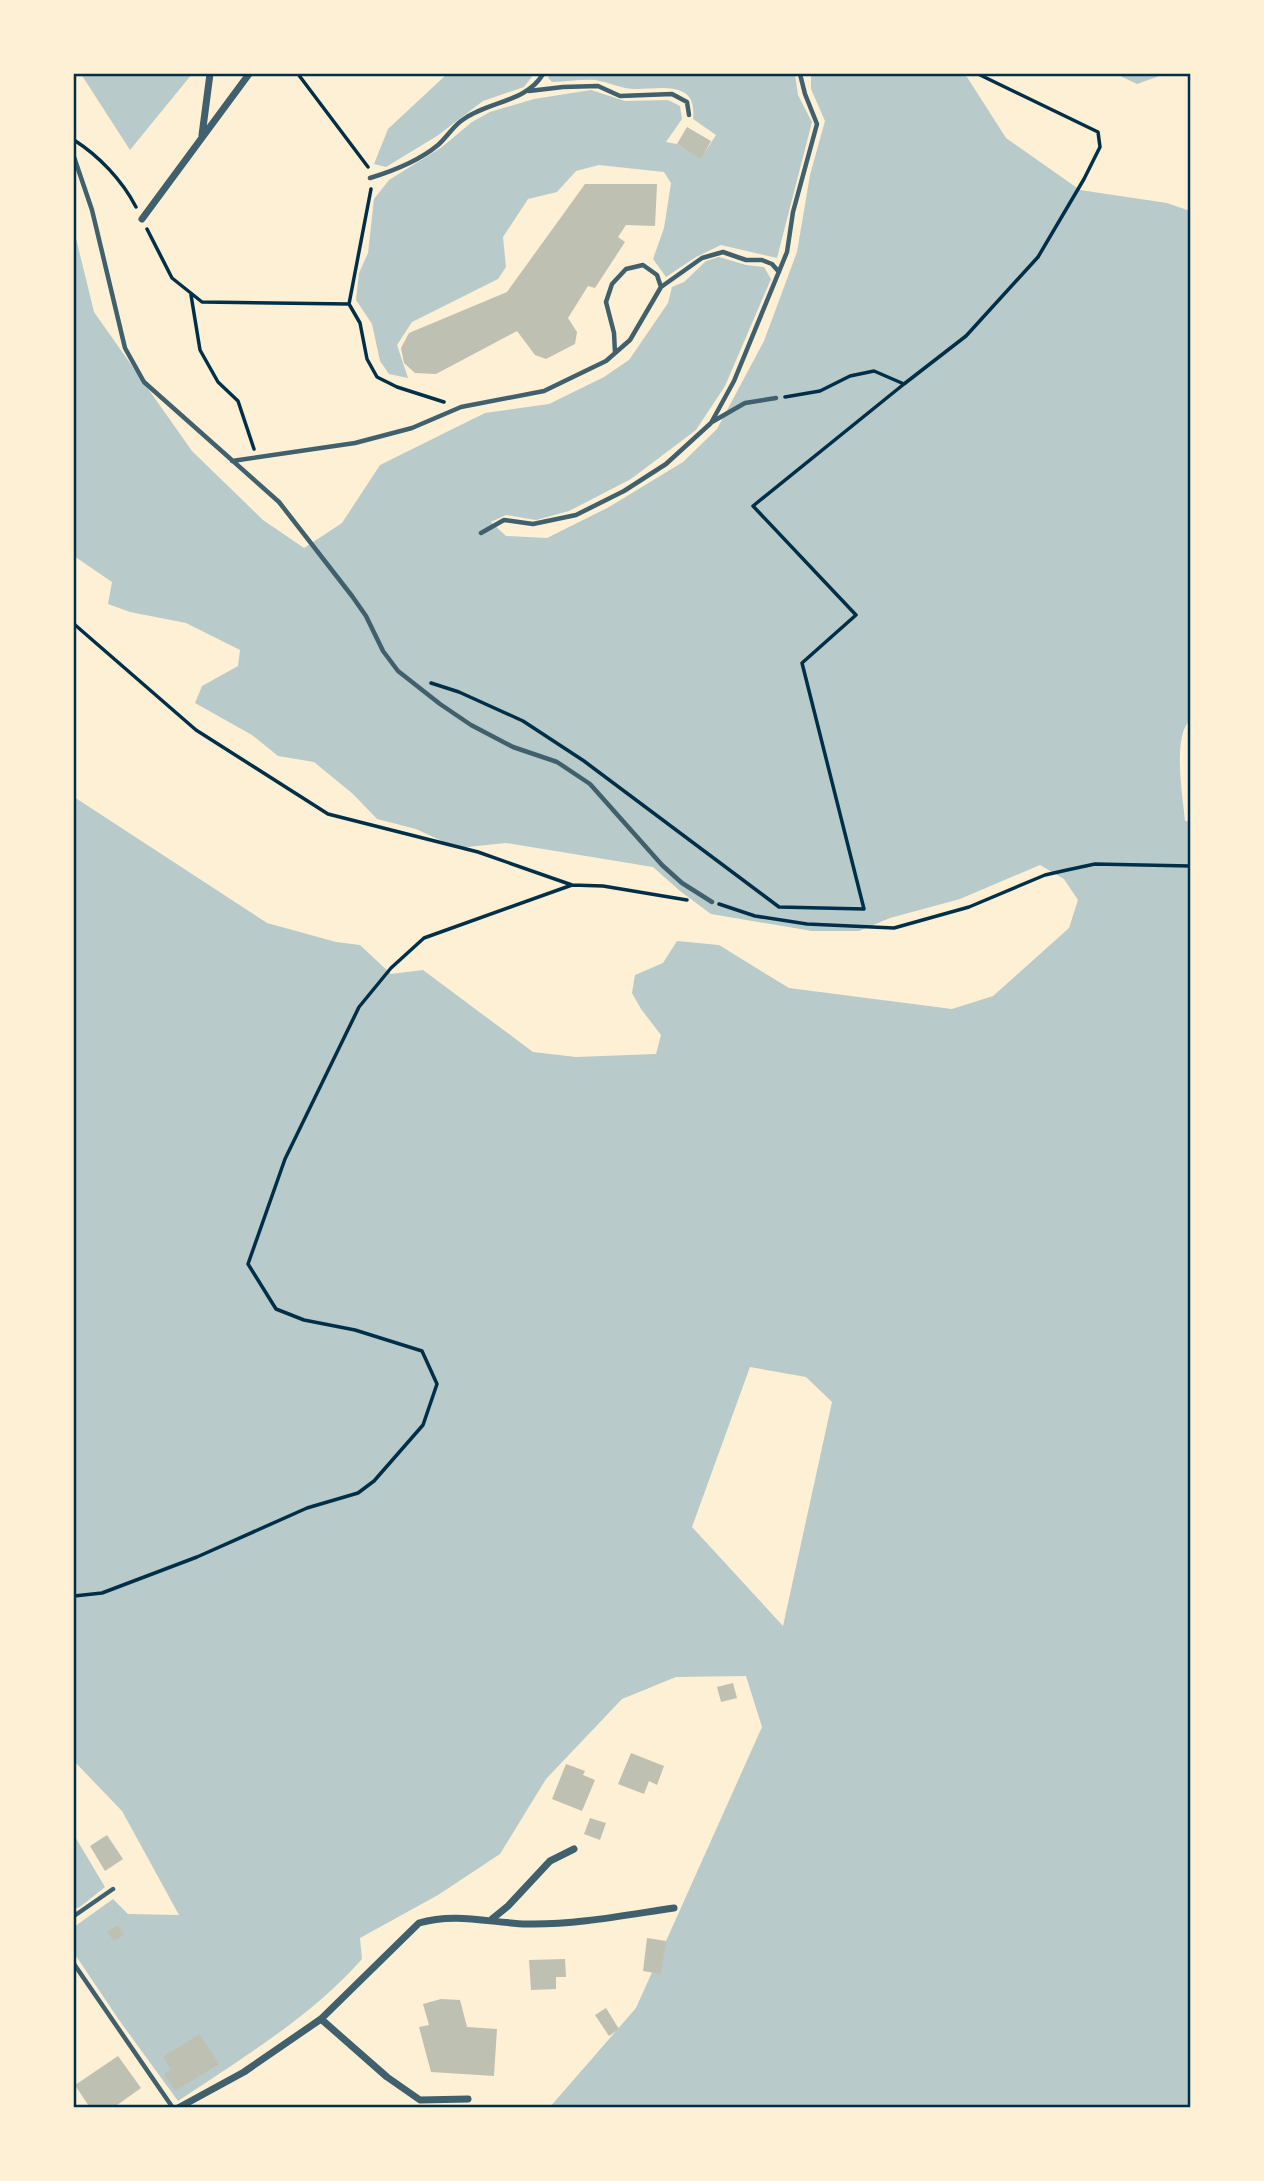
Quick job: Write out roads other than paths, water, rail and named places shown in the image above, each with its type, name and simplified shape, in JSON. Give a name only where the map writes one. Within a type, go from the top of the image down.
[{"type":"street","points":[[202,136],[210,74]]},
{"type":"street","points":[[142,219],[249,74]]},
{"type":"street","points":[[492,1919],[508,1906],[550,1861],[575,1850]]},
{"type":"street","points":[[176,2108],[244,2073],[320,2019],[419,1923],[433,1919],[492,1919],[527,1924],[674,1908]]},
{"type":"street","points":[[320,2019],[387,2077],[420,2100],[468,2099]]},
{"type":"lane","points":[[528,92],[543,74]]},
{"type":"lane","points":[[711,422],[734,381],[787,252],[793,212],[817,124],[800,74]]},
{"type":"lane","points":[[370,178],[392,171],[436,146],[461,121],[491,105],[528,92],[598,86],[620,96],[673,94],[687,102],[689,115]]},
{"type":"lane","points":[[74,157],[92,210],[125,348],[144,382],[286,510],[366,616],[383,651],[398,671],[471,726],[513,747],[557,762],[590,784],[662,866],[682,883],[712,902]]},
{"type":"lane","points":[[232,461],[355,443],[412,428],[461,407],[544,391],[606,362],[630,340],[661,287],[683,274],[702,257],[723,252],[746,260],[762,260],[772,264],[779,273]]},
{"type":"lane","points":[[615,353],[614,333],[606,302],[612,284],[626,269],[643,265],[657,275],[661,287]]},
{"type":"lane","points":[[481,533],[504,520],[533,524],[576,516],[624,491],[666,464],[711,422],[745,403],[776,398]]},
{"type":"lane","points":[[74,1916],[113,1889]]},
{"type":"lane","points":[[74,1964],[176,2108]]}]
